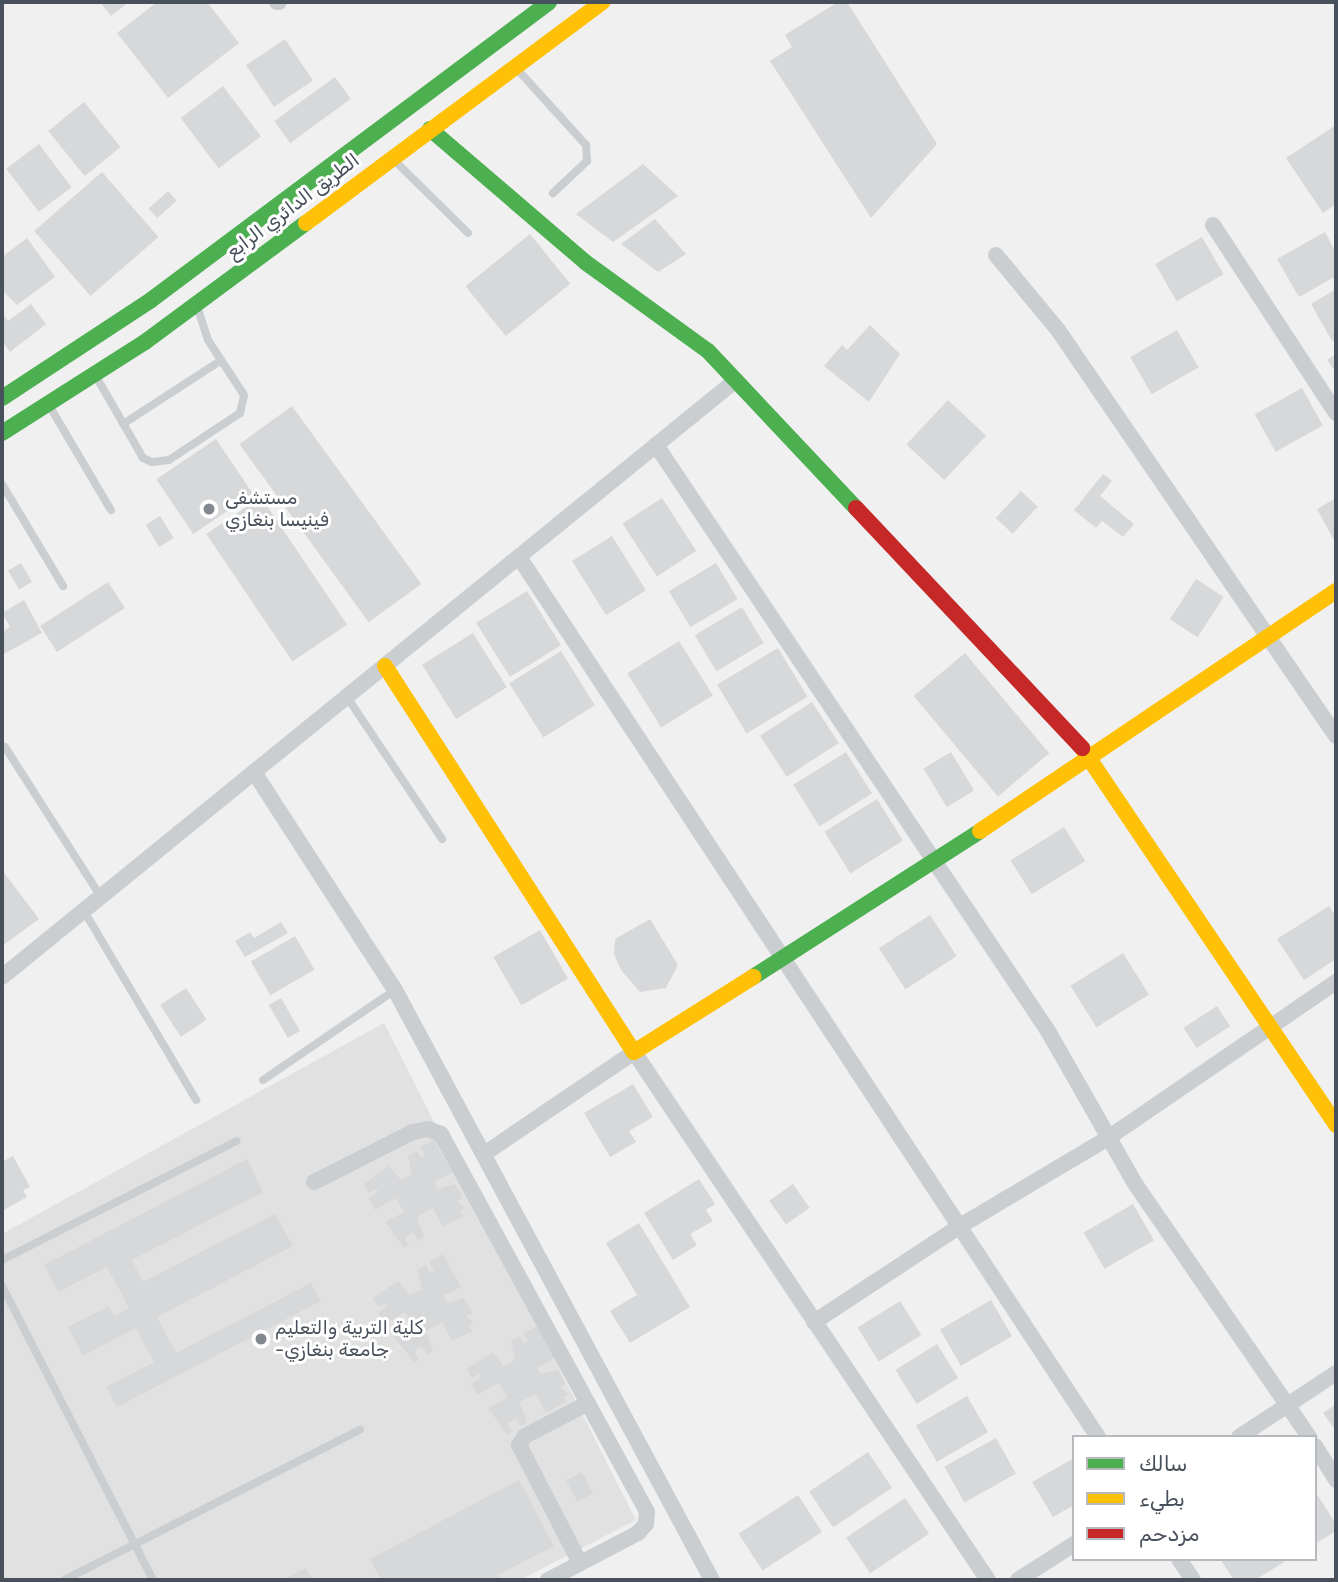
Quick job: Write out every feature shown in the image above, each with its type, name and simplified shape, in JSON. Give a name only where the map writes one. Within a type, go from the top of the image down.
[{"type":"street","name":"الطريق الدائري الرابع","points":[[3,394],[151,300],[549,2]]},
{"type":"street","name":"الطريق الدائري الرابع","points":[[2,433],[95,375],[197,305],[603,2]]},
{"type":"street","points":[[430,129],[585,262],[708,351],[1090,756],[1336,1125]]},
{"type":"street","points":[[1213,225],[1336,413]]},
{"type":"street","points":[[996,255],[1058,330],[1271,635],[1336,736]]},
{"type":"street","points":[[2,977],[736,380]]},
{"type":"street","points":[[656,445],[933,863],[1048,1031],[1108,1138],[1309,1435]]},
{"type":"street","points":[[519,556],[780,958],[1097,1435]]},
{"type":"street","points":[[484,1154],[634,1052],[933,863],[1336,592]]},
{"type":"street","points":[[385,666],[634,1052],[988,1580]]},
{"type":"street","points":[[254,772],[395,990],[712,1580]]},
{"type":"street","points":[[814,1322],[960,1226],[1108,1138],[1336,982]]},
{"type":"street","points":[[314,1182],[413,1132],[428,1129],[441,1133],[648,1518],[638,1533],[548,1580]]},
{"type":"street","points":[[1242,1435],[1336,1373]]},
{"type":"street","points":[[580,1563],[519,1445],[525,1436],[588,1403]]},
{"type":"street","points":[[1317,1449],[1336,1480]]},
{"type":"street","points":[[1018,1580],[1072,1546]]},
{"type":"street","points":[[1180,1561],[1193,1580]]},
{"type":"lane","points":[[515,67],[586,145],[587,161],[553,193]]},
{"type":"lane","points":[[392,158],[468,233]]},
{"type":"lane","points":[[95,375],[143,458],[157,463],[169,460],[244,407],[244,395],[220,361],[197,305]]},
{"type":"lane","points":[[124,424],[220,361]]},
{"type":"lane","points":[[48,405],[111,510]]},
{"type":"lane","points":[[2,484],[64,586]]},
{"type":"lane","points":[[347,697],[442,839]]},
{"type":"lane","points":[[5,747],[101,897]]},
{"type":"lane","points":[[84,911],[196,1100]]},
{"type":"lane","points":[[263,1080],[395,990]]},
{"type":"lane","points":[[2,1260],[237,1141]]},
{"type":"lane","points":[[2,1286],[153,1580]]},
{"type":"lane","points":[[64,1580],[360,1430]]},
{"type":"shaded area","points":[[384,1023],[636,1520],[520,1580],[2,1580],[2,1234]]},
{"type":"building","points":[[100,2],[129,2],[111,16]]},
{"type":"building","points":[[157,2],[207,2],[239,43],[168,98],[117,33]]},
{"type":"building","points":[[838,2],[847,2],[937,144],[871,218],[770,61],[792,47],[785,35]]},
{"type":"building","points":[[285,39],[313,80],[274,107],[246,65]]},
{"type":"building","points":[[335,77],[351,99],[290,143],[274,121]]},
{"type":"building","points":[[223,86],[261,136],[219,168],[181,118]]},
{"type":"building","points":[[84,102],[121,147],[85,176],[48,131]]},
{"type":"building","points":[[1336,125],[1336,204],[1323,213],[1286,158]]},
{"type":"building","points":[[39,144],[71,187],[39,212],[6,169]]},
{"type":"building","points":[[643,164],[678,196],[613,242],[576,214]]},
{"type":"building","points":[[102,172],[158,237],[90,296],[34,231]]},
{"type":"building","points":[[168,191],[177,201],[157,218],[149,208]]},
{"type":"building","points":[[655,219],[686,254],[658,272],[621,244]]},
{"type":"building","points":[[1325,232],[1336,253],[1336,276],[1299,297],[1277,259]]},
{"type":"building","points":[[530,234],[570,284],[506,336],[465,286]]},
{"type":"building","points":[[1202,237],[1224,274],[1177,301],[1155,264]]},
{"type":"building","points":[[27,238],[55,277],[17,305],[2,290],[2,257]]},
{"type":"building","points":[[1336,289],[1336,339],[1332,341],[1311,304]]},
{"type":"building","points":[[31,304],[46,324],[10,352],[2,341],[2,312],[8,321]]},
{"type":"building","points":[[870,325],[900,354],[869,402],[824,366],[842,345],[847,350]]},
{"type":"building","points":[[1177,330],[1198,367],[1152,394],[1130,357]]},
{"type":"building","points":[[1336,354],[1336,372],[1327,360]]},
{"type":"building","points":[[1302,388],[1323,426],[1276,452],[1255,414]]},
{"type":"building","points":[[948,400],[986,435],[944,480],[906,445]]},
{"type":"building","points":[[292,406],[421,584],[369,622],[239,444]]},
{"type":"building","points":[[216,439],[253,494],[193,534],[156,479]]},
{"type":"building","points":[[1103,474],[1112,481],[1100,496],[1134,524],[1123,537],[1102,521],[1096,528],[1074,510]]},
{"type":"building","points":[[1021,491],[1038,507],[1013,534],[996,518]]},
{"type":"building","points":[[261,497],[347,625],[292,662],[206,534]]},
{"type":"building","points":[[662,498],[696,551],[657,576],[623,524]]},
{"type":"building","points":[[1336,498],[1336,544],[1317,509]]},
{"type":"building","points":[[160,516],[174,538],[159,547],[146,525]]},
{"type":"building","points":[[612,536],[646,590],[606,615],[572,561]]},
{"type":"building","points":[[21,563],[32,582],[19,590],[8,570]]},
{"type":"building","points":[[716,563],[738,599],[690,627],[669,591]]},
{"type":"building","points":[[1196,579],[1224,597],[1198,637],[1170,619]]},
{"type":"building","points":[[108,582],[125,608],[57,652],[40,626]]},
{"type":"building","points":[[527,591],[561,645],[510,677],[476,623]]},
{"type":"building","points":[[24,600],[42,633],[2,655],[2,632],[10,627],[2,613]]},
{"type":"building","points":[[742,607],[764,643],[716,671],[695,635]]},
{"type":"building","points":[[473,633],[507,687],[456,719],[422,665]]},
{"type":"building","points":[[679,641],[713,695],[661,728],[627,673]]},
{"type":"building","points":[[778,648],[807,697],[746,733],[717,685]]},
{"type":"building","points":[[561,651],[595,705],[543,738],[509,683]]},
{"type":"building","points":[[965,653],[1049,753],[998,796],[914,696]]},
{"type":"building","points":[[812,702],[839,743],[787,777],[760,736]]},
{"type":"building","points":[[846,752],[872,794],[819,826],[793,785]]},
{"type":"building","points":[[951,752],[974,791],[947,807],[924,768]]},
{"type":"building","points":[[877,799],[903,841],[850,873],[824,832]]},
{"type":"building","points":[[1064,827],[1085,861],[1032,894],[1011,860]]},
{"type":"building","points":[[2,870],[39,919],[2,946]]},
{"type":"building","points":[[1329,906],[1336,917],[1336,959],[1304,980],[1277,939]]},
{"type":"building","points":[[930,915],[957,956],[906,989],[879,948]]},
{"type":"building","points":[[650,919],[678,965],[666,988],[640,992],[621,970],[614,954],[615,939]]},
{"type":"building","points":[[281,922],[288,933],[245,957],[235,941],[250,932],[254,938]]},
{"type":"building","points":[[540,930],[568,978],[521,1005],[493,957]]},
{"type":"building","points":[[295,936],[314,970],[270,995],[251,962]]},
{"type":"building","points":[[1123,953],[1149,995],[1096,1027],[1070,986]]},
{"type":"building","points":[[186,988],[207,1020],[181,1037],[160,1005]]},
{"type":"building","points":[[281,998],[300,1031],[288,1038],[269,1005]]},
{"type":"building","points":[[1217,1006],[1230,1026],[1197,1048],[1183,1028]]},
{"type":"building","points":[[633,1084],[653,1117],[629,1131],[636,1142],[610,1157],[584,1113]]},
{"type":"building","points":[[434,1140],[452,1172],[434,1182],[438,1189],[455,1184],[463,1198],[457,1201],[465,1208],[460,1211],[463,1216],[443,1227],[433,1208],[417,1217],[424,1237],[418,1241],[413,1232],[405,1237],[409,1245],[404,1248],[385,1222],[404,1212],[396,1198],[375,1210],[368,1198],[378,1192],[376,1189],[369,1193],[364,1184],[389,1166],[401,1180],[412,1174],[408,1156],[417,1151],[421,1158],[425,1156],[420,1147]]},
{"type":"building","points":[[13,1156],[30,1187],[23,1190],[27,1197],[2,1211],[2,1162]]},
{"type":"building","points":[[247,1159],[263,1192],[132,1260],[143,1282],[275,1214],[293,1246],[157,1317],[176,1353],[311,1283],[321,1301],[117,1407],[106,1387],[154,1362],[136,1328],[83,1356],[68,1327],[109,1306],[114,1316],[129,1308],[107,1267],[58,1292],[44,1265]]},
{"type":"building","points":[[699,1179],[715,1204],[706,1210],[713,1221],[690,1234],[697,1245],[673,1260],[644,1213]]},
{"type":"building","points":[[793,1184],[810,1208],[786,1224],[769,1201]]},
{"type":"building","points":[[1133,1204],[1154,1240],[1105,1269],[1084,1232]]},
{"type":"building","points":[[639,1223],[690,1307],[630,1343],[610,1311],[637,1295],[606,1243]]},
{"type":"building","points":[[443,1254],[461,1287],[443,1296],[447,1303],[464,1298],[472,1313],[466,1316],[474,1323],[469,1326],[472,1331],[452,1341],[442,1322],[426,1331],[433,1351],[427,1355],[422,1347],[414,1351],[419,1360],[414,1362],[394,1337],[413,1327],[405,1312],[384,1324],[378,1312],[388,1306],[386,1303],[378,1307],[373,1298],[398,1281],[410,1295],[422,1289],[417,1270],[426,1265],[430,1273],[434,1271],[429,1262]]},
{"type":"building","points":[[991,1300],[1012,1336],[961,1366],[940,1330]]},
{"type":"building","points":[[900,1301],[921,1335],[879,1361],[858,1327]]},
{"type":"building","points":[[537,1326],[555,1358],[537,1368],[541,1374],[558,1370],[566,1384],[560,1387],[568,1394],[563,1397],[566,1402],[546,1413],[536,1394],[520,1402],[527,1423],[521,1426],[516,1418],[508,1423],[512,1431],[507,1434],[488,1408],[507,1398],[499,1383],[477,1395],[471,1383],[481,1378],[479,1374],[472,1378],[467,1369],[492,1352],[504,1366],[515,1360],[511,1341],[520,1336],[524,1344],[528,1342],[523,1333]]},
{"type":"building","points":[[937,1344],[958,1378],[917,1404],[895,1370]]},
{"type":"building","points":[[967,1396],[988,1432],[937,1462],[916,1426]]},
{"type":"building","points":[[1336,1404],[1336,1431],[1323,1413]]},
{"type":"building","points":[[996,1438],[1016,1474],[964,1502],[944,1467]]},
{"type":"building","points":[[868,1452],[892,1488],[833,1527],[809,1492]]},
{"type":"building","points":[[1072,1459],[1072,1506],[1053,1517],[1032,1482]]},
{"type":"building","points":[[582,1472],[593,1493],[577,1502],[566,1480]]},
{"type":"building","points":[[519,1480],[554,1546],[497,1575],[500,1580],[381,1580],[370,1559]]},
{"type":"building","points":[[1317,1494],[1336,1524],[1336,1531],[1317,1543]]},
{"type":"building","points":[[798,1495],[822,1532],[762,1571],[738,1534]]},
{"type":"building","points":[[905,1498],[929,1534],[870,1573],[846,1538]]},
{"type":"building","points":[[1221,1561],[1284,1562],[1255,1580],[1234,1580]]},
{"type":"building","points":[[306,1568],[313,1580],[283,1580]]},
{"type":"traffic: fast","points":[[2,398],[151,300],[549,2]]},
{"type":"traffic: fast","points":[[430,129],[585,262],[708,351],[856,508]]},
{"type":"traffic: fast","points":[[2,433],[145,342],[306,223]]},
{"type":"traffic: fast","points":[[753,977],[980,831]]},
{"type":"traffic: slow","points":[[306,223],[603,2]]},
{"type":"traffic: slow","points":[[980,831],[1336,591]]},
{"type":"traffic: slow","points":[[385,666],[634,1052],[753,977]]},
{"type":"traffic: slow","points":[[1082,748],[1336,1125]]},
{"type":"traffic: jam","points":[[856,508],[1082,748]]},
{"type":"place","name":"مستشفى فينيسا بنغازي","points":[[209,509]]},
{"type":"place","name":"كلية التربية والتعليم -جامعة بنغازي","points":[[261,1339]]}]
